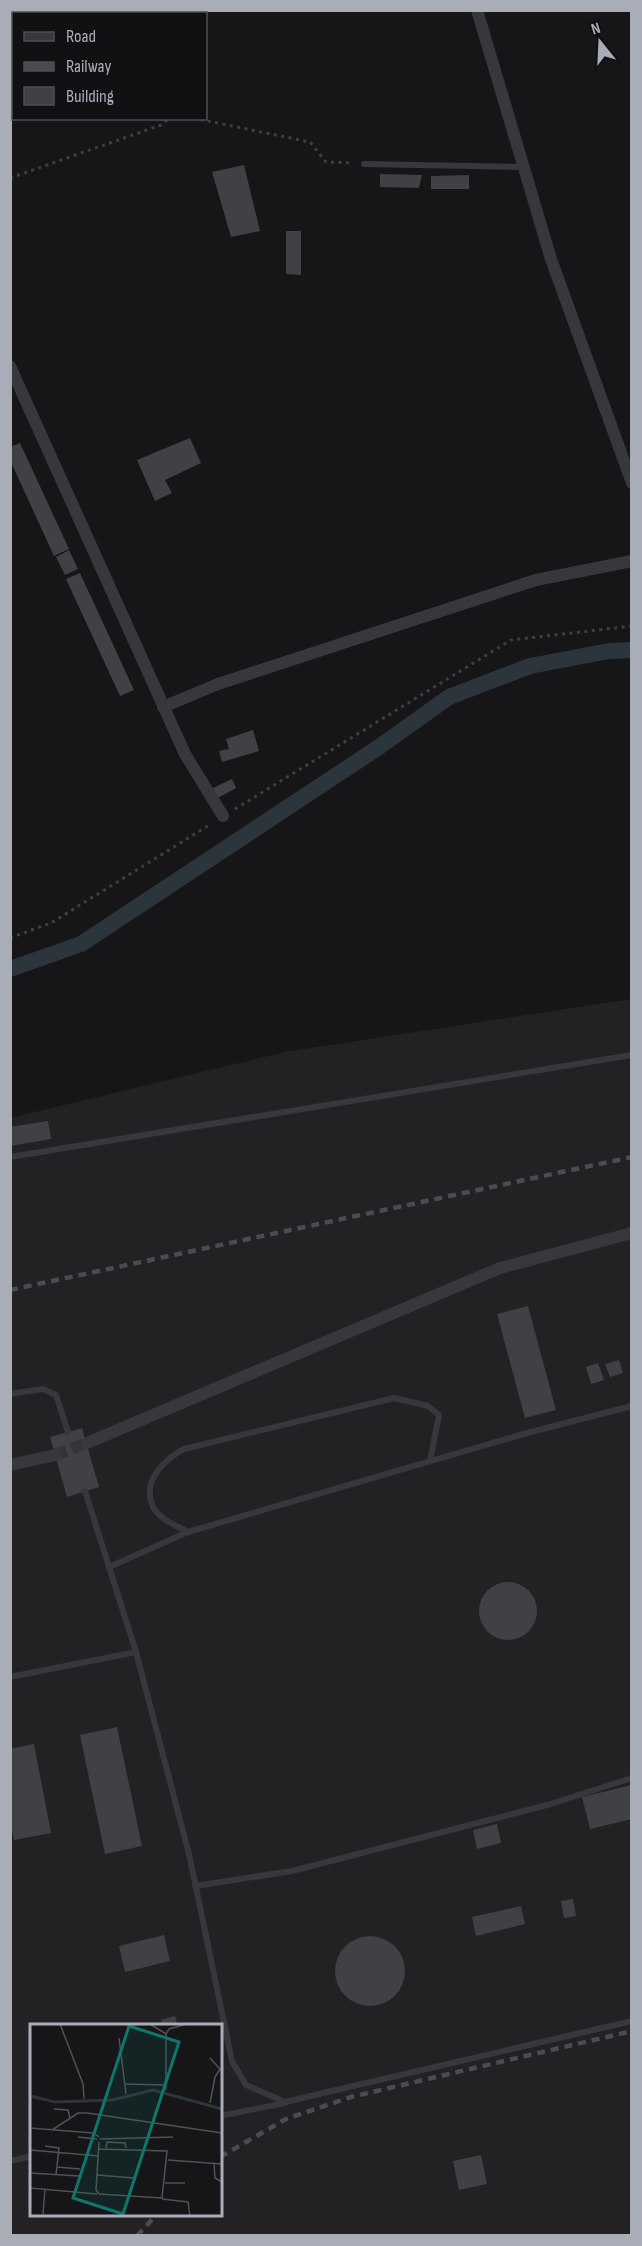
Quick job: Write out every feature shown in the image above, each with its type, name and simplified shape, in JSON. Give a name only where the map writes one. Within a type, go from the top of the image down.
[{"type":"street","points":[[477,10],[551,259],[632,483]]},
{"type":"street","points":[[10,366],[185,754],[223,816]]},
{"type":"street","points":[[163,707],[218,684],[536,580],[632,561]]},
{"type":"street","points":[[87,1443],[500,1268],[632,1233]]},
{"type":"street","points":[[10,1465],[55,1455]]},
{"type":"lane","points":[[364,164],[522,167]]},
{"type":"lane","points":[[10,1157],[632,1055]]},
{"type":"lane","points":[[10,1394],[43,1389],[56,1395],[68,1432]]},
{"type":"lane","points":[[188,1532],[164,1518],[153,1506],[151,1492],[153,1478],[159,1467],[184,1449],[394,1398],[428,1406],[439,1415],[430,1461]]},
{"type":"lane","points":[[109,1567],[188,1532],[430,1461],[632,1406]]},
{"type":"lane","points":[[85,1491],[136,1652],[195,1886],[232,2061],[246,2085],[285,2102]]},
{"type":"lane","points":[[10,1677],[136,1652]]},
{"type":"lane","points":[[195,1886],[292,1871],[515,1814],[632,1778]]},
{"type":"lane","points":[[222,2116],[632,2021]]},
{"type":"lane","points":[[10,2161],[30,2156]]},
{"type":"path","points":[[10,178],[161,125],[167,120]]},
{"type":"path","points":[[203,120],[310,142],[326,162],[364,164]]},
{"type":"path","points":[[10,938],[51,923],[511,640],[632,626]]},
{"type":"shaded area","points":[[631,999],[631,2235],[11,2235],[10,1118],[285,1052]]},
{"type":"building","points":[[244,165],[260,231],[231,237],[212,172]]},
{"type":"building","points":[[380,174],[422,175],[419,188],[380,187]]},
{"type":"building","points":[[469,175],[469,189],[431,189],[431,176]]},
{"type":"building","points":[[286,231],[301,231],[301,275],[286,274]]},
{"type":"building","points":[[190,438],[201,463],[165,480],[172,493],[155,501],[137,460]]},
{"type":"building","points":[[20,443],[69,549],[54,556],[10,460],[10,447]]},
{"type":"building","points":[[69,550],[78,569],[65,575],[56,557]]},
{"type":"building","points":[[80,573],[134,690],[120,696],[66,579]]},
{"type":"building","points":[[253,730],[259,751],[222,762],[219,751],[229,749],[226,739]]},
{"type":"building","points":[[232,779],[236,788],[218,798],[213,788]]},
{"type":"building","points":[[48,1121],[51,1139],[10,1146],[10,1127]]},
{"type":"building","points":[[528,1306],[556,1410],[525,1418],[497,1314]]},
{"type":"building","points":[[619,1360],[623,1373],[610,1377],[605,1364]]},
{"type":"building","points":[[598,1363],[604,1380],[591,1384],[586,1367]]},
{"type":"building","points":[[82,1428],[99,1487],[67,1497],[50,1437]]},
{"type":"building","points":[[502,1582],[514,1582],[529,1590],[537,1605],[537,1617],[529,1632],[514,1640],[502,1640],[487,1632],[479,1617],[479,1605],[487,1590]]},
{"type":"building","points":[[117,1727],[142,1846],[105,1854],[80,1735]]},
{"type":"building","points":[[34,1744],[51,1833],[14,1840],[10,1821],[10,1749]]},
{"type":"building","points":[[632,1785],[632,1819],[590,1829],[582,1797]]},
{"type":"building","points":[[497,1824],[501,1843],[477,1849],[473,1830]]},
{"type":"building","points":[[573,1899],[576,1916],[564,1918],[561,1901]]},
{"type":"building","points":[[521,1906],[525,1924],[476,1936],[472,1917]]},
{"type":"building","points":[[164,1935],[170,1961],[125,1972],[119,1946]]},
{"type":"building","points":[[370,1936],[383,1939],[395,1946],[402,1958],[405,1971],[402,1984],[395,1996],[383,2003],[370,2006],[357,2003],[345,1996],[338,1984],[335,1971],[338,1958],[345,1946],[357,1939]]},
{"type":"building","points":[[175,2016],[177,2024],[162,2024],[161,2020]]},
{"type":"building","points":[[481,2155],[487,2184],[459,2190],[453,2161]]},
{"type":"waterway","points":[[10,969],[81,944],[379,747],[449,697],[530,666],[609,651],[632,650]]},
{"type":"tunnel","points":[[55,1455],[87,1443]]},
{"type":"railway","points":[[10,1290],[632,1157]]},
{"type":"railway","points":[[222,2156],[286,2119],[351,2097],[632,2031]]},
{"type":"railway","points":[[137,2236],[155,2216]]}]
